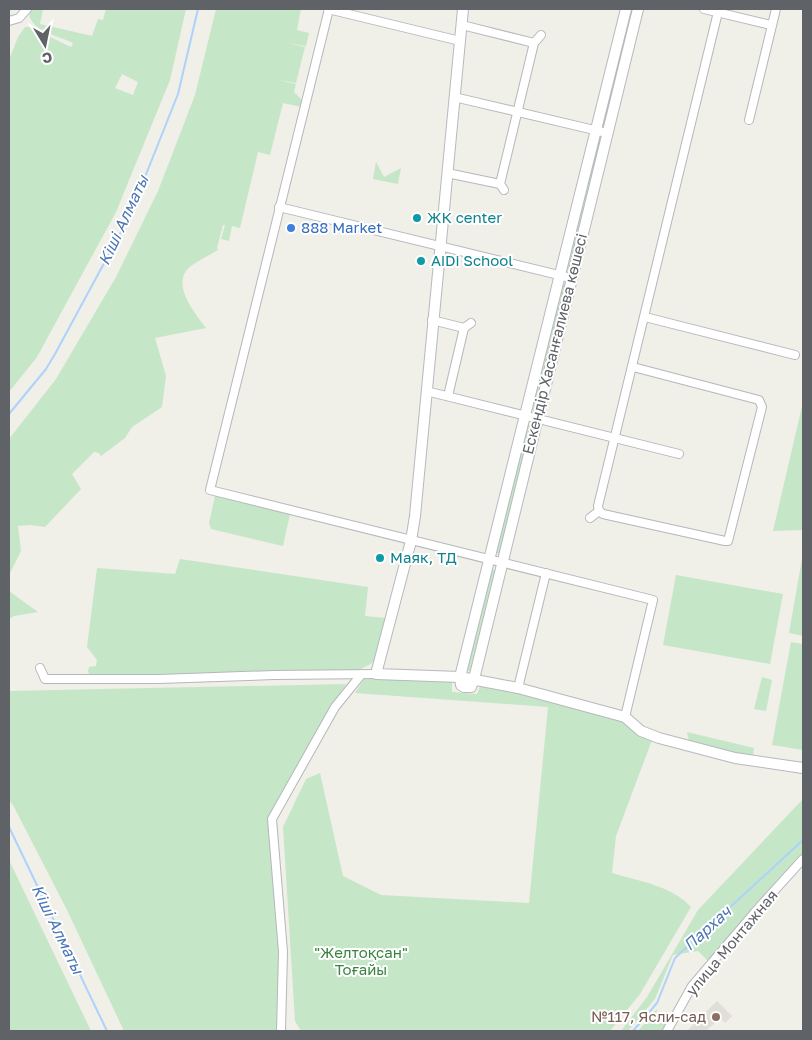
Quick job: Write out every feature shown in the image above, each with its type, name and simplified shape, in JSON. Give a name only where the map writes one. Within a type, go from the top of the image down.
[{"type":"street","points":[[9,21],[19,18],[27,9]]},
{"type":"street","points":[[460,41],[328,9],[210,490],[653,600],[625,717]]},
{"type":"street","points":[[376,674],[411,540],[463,9]]},
{"type":"street","name":"Ескендір Хасанғалиева көшесі","points":[[460,677],[626,9]]},
{"type":"street","name":"Ескендір Хасанғалиева көшесі","points":[[474,679],[638,9]]},
{"type":"street","points":[[704,9],[732,12],[772,25]]},
{"type":"street","points":[[749,120],[776,9]]},
{"type":"street","points":[[633,367],[759,400],[762,407],[728,541],[603,514],[599,511],[598,506],[718,12]]},
{"type":"street","points":[[462,24],[534,43]]},
{"type":"street","points":[[447,173],[502,187],[534,43],[541,36]]},
{"type":"street","points":[[454,97],[607,133]]},
{"type":"street","points":[[279,207],[571,278]]},
{"type":"street","points":[[644,317],[794,355]]},
{"type":"street","points":[[432,320],[468,325],[448,396]]},
{"type":"street","points":[[426,392],[679,454]]},
{"type":"street","points":[[590,518],[599,511]]},
{"type":"street","points":[[518,688],[546,573]]},
{"type":"street","points":[[40,668],[45,679],[159,679],[376,674],[460,677],[518,688],[625,717],[641,731],[659,738],[735,758],[803,768]]},
{"type":"street","points":[[281,1031],[283,952],[272,819],[335,707],[360,675]]},
{"type":"street","name":"улица Монтажная","points":[[667,1031],[692,986],[803,859]]},
{"type":"shaded area","name":"№117, Ясли-сад","points":[[717,1001],[732,1016],[725,1023],[720,1018],[706,1031],[687,1031]]},
{"type":"green space","points":[[30,9],[43,9],[40,24],[92,36],[98,19],[103,20],[106,9],[186,9],[170,80],[116,212],[37,357],[9,392],[9,60],[18,37],[25,27],[29,27],[71,47],[73,43],[37,27],[32,22]],"holes":[[[122,74],[138,82],[133,95],[115,88]]]},
{"type":"green space","points":[[216,9],[301,9],[297,30],[309,33],[306,46],[288,43],[305,47],[296,83],[278,80],[296,84],[294,92],[302,100],[301,107],[283,103],[270,155],[258,152],[240,228],[232,226],[229,241],[221,239],[225,225],[223,225],[218,250],[191,266],[185,273],[183,289],[186,298],[206,328],[155,338],[166,376],[162,407],[132,427],[125,438],[101,456],[99,453],[94,452],[72,474],[81,489],[45,527],[18,526],[21,551],[9,575],[9,439],[56,379],[116,277],[158,191],[195,95]]},
{"type":"green space","points":[[596,139],[601,140],[569,271],[564,269]]},
{"type":"green space","points":[[376,162],[384,177],[401,168],[398,184],[373,179]]},
{"type":"green space","points":[[561,284],[566,285],[535,411],[530,409]]},
{"type":"green space","points":[[803,402],[803,530],[773,531]]},
{"type":"green space","points":[[526,424],[531,425],[499,554],[494,552]]},
{"type":"green space","points":[[215,496],[290,514],[283,546],[211,529],[209,523]]},
{"type":"green space","points":[[803,553],[803,636],[789,633]]},
{"type":"green space","points":[[180,559],[368,587],[365,616],[386,618],[374,662],[357,671],[91,676],[88,672],[89,667],[96,666],[97,660],[87,647],[97,568],[175,574]]},
{"type":"green space","points":[[490,569],[495,570],[470,671],[465,670]]},
{"type":"green space","points":[[676,575],[783,594],[770,664],[663,645]]},
{"type":"green space","points":[[9,591],[38,612],[14,616],[9,619]]},
{"type":"green space","points":[[791,642],[803,644],[803,750],[772,745]]},
{"type":"green space","points":[[762,677],[772,680],[766,711],[754,709]]},
{"type":"green space","name":"\"Желтоқсан\" Тоғайы","points":[[365,678],[452,681],[452,692],[477,694],[481,684],[549,700],[622,721],[635,733],[652,740],[616,836],[612,873],[665,889],[691,907],[640,994],[610,1031],[301,1031],[295,1021],[283,827],[306,779],[320,773],[343,876],[381,895],[529,903],[548,707],[355,693]]},
{"type":"green space","points":[[346,684],[270,818],[281,982],[276,1031],[124,1031],[67,910],[9,800],[9,691]]},
{"type":"green space","points":[[687,732],[754,748],[753,757],[689,742]]},
{"type":"green space","points":[[803,799],[803,855],[796,860],[708,961],[698,951],[673,955],[655,999],[628,1031],[621,1031],[647,997],[698,910]]},
{"type":"green space","points":[[9,860],[91,1031],[9,1031]]},
{"type":"green space","points":[[657,1009],[656,1017],[668,1024],[664,1031],[638,1031]]},
{"type":"waterway","name":"Кіші Алматы","points":[[9,414],[46,369],[129,217],[178,94],[198,9]]},
{"type":"waterway","name":"Кіші Алматы","points":[[9,827],[107,1031]]},
{"type":"waterway","name":"Пархач","points":[[633,1031],[657,1003],[675,958],[803,840]]},
{"type":"place","name":"ЖК center","points":[[417,218]]},
{"type":"place","name":"888 Market","points":[[291,228]]},
{"type":"place","name":"AiDi School","points":[[421,261]]},
{"type":"place","name":"Маяк, ТД","points":[[380,558]]},
{"type":"place","name":"№117, Ясли-сад","points":[[716,1017]]}]
